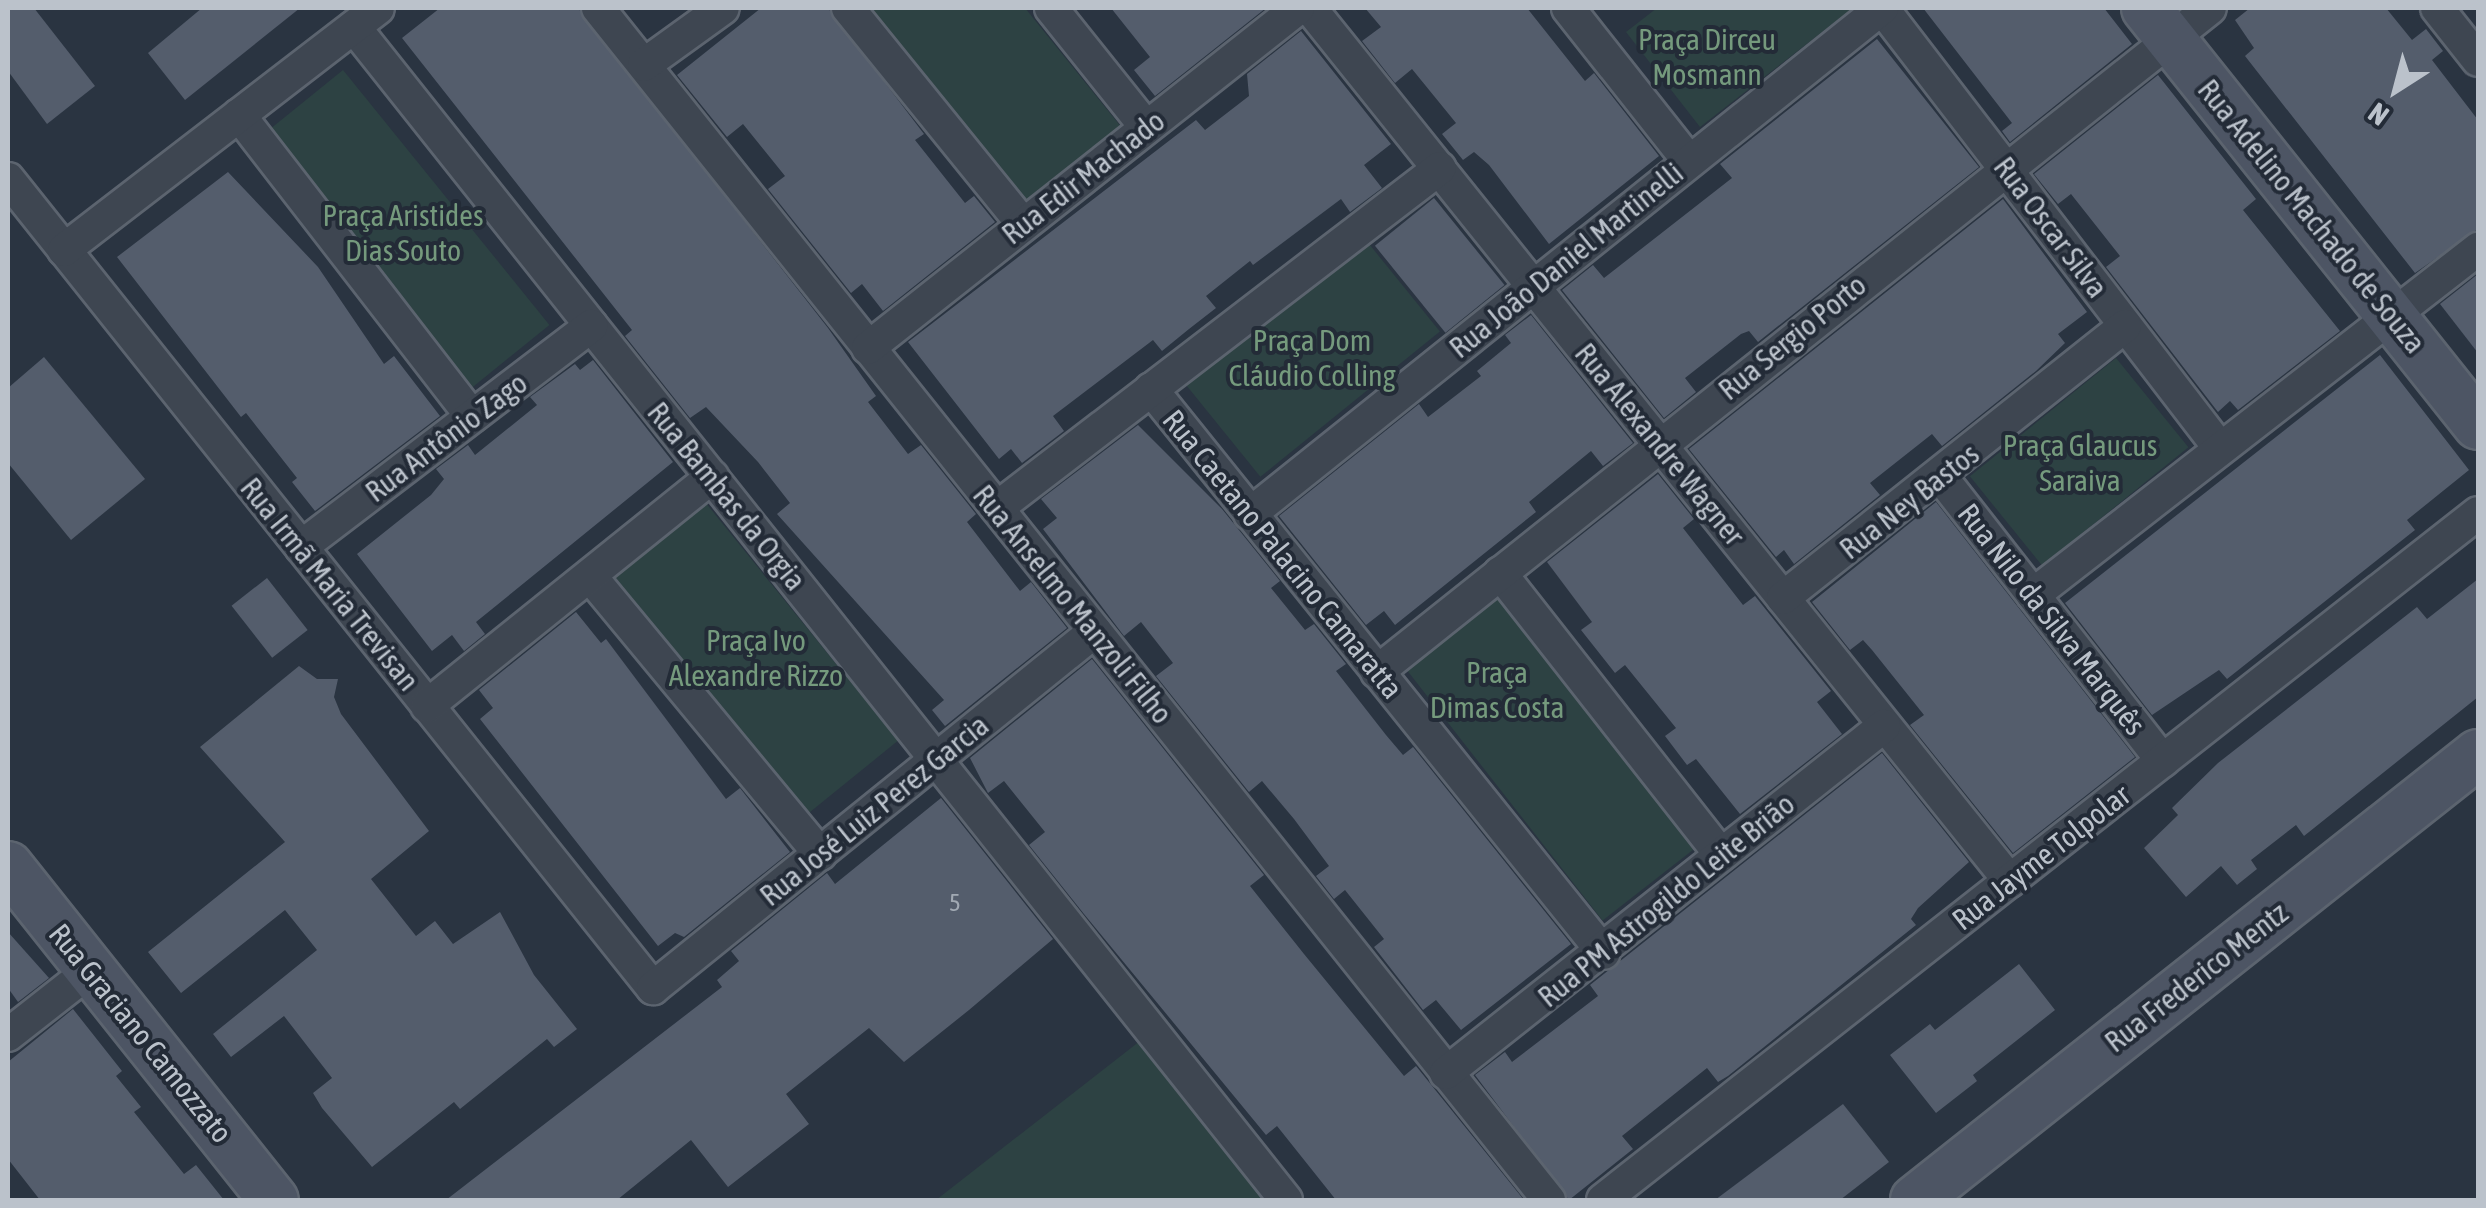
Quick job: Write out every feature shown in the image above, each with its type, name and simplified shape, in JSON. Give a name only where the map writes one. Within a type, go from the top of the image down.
[{"type":"street","name":"Rua Anselmo Manzoli Filho","points":[[598,8],[1549,1200]]},
{"type":"street","points":[[644,65],[723,8]]},
{"type":"street","points":[[848,8],[1023,224]]},
{"type":"street","points":[[1051,8],[1146,127]]},
{"type":"street","name":"Rua Edir Machado","points":[[868,348],[1298,8]]},
{"type":"street","name":"Rua Alexandre Wagner","points":[[1310,8],[2010,881]]},
{"type":"street","name":"Rua João Daniel Martinelli","points":[[1250,514],[1882,8]]},
{"type":"street","name":"Rua Oscar Silva","points":[[1882,8],[2220,446]]},
{"type":"street","name":"Rua Sergio Porto","points":[[1378,672],[2006,165],[2158,23],[2210,8]]},
{"type":"street","points":[[2437,8],[2475,49]]},
{"type":"street","points":[[1585,14],[1689,161]]},
{"type":"street","points":[[64,250],[366,17]]},
{"type":"street","name":"Rua Bambas da Orgia","points":[[366,17],[591,326],[1286,1200]]},
{"type":"street","name":"Rua Adelino Machado de Souza","points":[[2158,23],[2478,424]]},
{"type":"street","points":[[239,115],[472,418]]},
{"type":"street","points":[[997,508],[1440,168]]},
{"type":"street","name":"Rua Irmã Maria Trevisan","points":[[8,179],[653,988]]},
{"type":"street","points":[[2033,594],[2478,249]]},
{"type":"street","name":"Rua Antônio Zago","points":[[301,547],[591,326]]},
{"type":"street","name":"Rua Ney Bastos","points":[[1783,598],[1941,477],[2126,326]]},
{"type":"street","name":"Rua Caetano Palacino Camaratta","points":[[1151,389],[1604,953]]},
{"type":"street","points":[[427,706],[712,477]]},
{"type":"street","name":"Rua Nilo da Silva Marquês","points":[[1941,477],[2163,761]]},
{"type":"street","name":"Rua Jayme Tolpolar","points":[[1603,1200],[2478,514]]},
{"type":"street","points":[[1500,573],[1722,855]]},
{"type":"street","points":[[590,576],[820,854]]},
{"type":"street","name":"Rua José Luiz Perez Garcia","points":[[653,988],[1095,631]]},
{"type":"street","name":"Rua PM Astrogildo Leite Brião","points":[[1446,1073],[1604,953],[1884,726]]},
{"type":"street","name":"Rua Frederico Mentz","points":[[1915,1200],[2478,754]]},
{"type":"street","name":"Rua Graciano Camozzato","points":[[8,866],[274,1200]]},
{"type":"street","points":[[8,1036],[91,970]]},
{"type":"green space","points":[[868,8],[1025,8],[1122,128],[1028,204]]},
{"type":"green space","name":"Praça Dirceu Mosmann","points":[[1657,8],[1853,8],[1700,127],[1626,32]]},
{"type":"green space","name":"Praça Aristides Dias Souto","points":[[343,70],[549,325],[462,395],[256,140]]},
{"type":"green space","name":"Praça Dom Cláudio Colling","points":[[1365,239],[1440,331],[1260,477],[1185,384]]},
{"type":"green space","name":"Praça Glaucus Saraiva","points":[[2116,358],[2188,447],[2042,566],[1970,476]]},
{"type":"green space","name":"Praça Ivo Alexandre Rizzo","points":[[705,502],[898,741],[807,814],[614,576]]},
{"type":"green space","name":"Praça Dimas Costa","points":[[1499,598],[1695,849],[1603,921],[1407,670]]},
{"type":"green space","points":[[1140,1041],[1264,1200],[936,1200]]},
{"type":"building","points":[[8,8],[34,8],[95,86],[47,124],[8,71]]},
{"type":"building","points":[[202,8],[300,8],[185,100],[148,53]]},
{"type":"building","points":[[440,8],[578,8],[828,328],[876,396],[868,402],[908,454],[921,445],[976,514],[967,522],[1020,591],[1031,582],[1067,628],[945,726],[932,710],[944,700],[777,514],[790,503],[758,462],[706,407],[690,418],[625,336],[632,330],[402,38]]},
{"type":"building","points":[[761,8],[828,8],[924,134],[915,140],[965,203],[974,196],[995,222],[883,311],[862,284],[851,293],[768,189],[785,176],[743,124],[727,137],[677,75]]},
{"type":"building","points":[[1111,8],[1266,8],[1155,96],[1134,70],[1150,57]]},
{"type":"building","points":[[1365,8],[1527,8],[1585,81],[1594,73],[1659,156],[1549,244],[1489,165],[1474,152],[1463,160],[1442,134],[1456,123],[1412,69],[1395,83],[1362,41],[1381,27]]},
{"type":"building","points":[[1923,8],[2104,8],[2132,44],[2010,142],[2002,131],[2012,123]]},
{"type":"building","points":[[2250,8],[2386,8],[2412,40],[2426,29],[2443,51],[2432,60],[2478,120],[2478,229],[2415,273],[2245,56],[2254,48],[2235,20]]},
{"type":"building","points":[[1301,31],[1391,144],[1364,165],[1382,188],[1350,212],[1341,199],[1253,265],[1250,261],[1206,296],[1216,308],[1162,351],[1153,340],[1053,416],[1064,431],[1022,463],[1011,449],[999,459],[908,342],[1196,120],[1205,130],[1249,96],[1247,74]]},
{"type":"building","points":[[1877,39],[1979,167],[1758,342],[1749,331],[1741,334],[1685,378],[1696,392],[1664,418],[1562,290],[1593,265],[1604,278],[1732,178],[1720,164]]},
{"type":"building","points":[[2158,75],[2256,199],[2243,210],[2340,331],[2238,410],[2230,401],[2218,412],[2106,267],[2120,256],[2071,194],[2058,204],[2034,174]]},
{"type":"building","points":[[228,172],[318,267],[384,364],[394,356],[440,416],[315,511],[292,482],[297,478],[246,413],[241,417],[117,257]]},
{"type":"building","points":[[1434,198],[1504,285],[1445,333],[1375,246]]},
{"type":"building","points":[[2003,199],[2087,312],[2058,334],[2065,343],[2036,371],[1942,446],[1932,434],[1870,483],[1880,495],[1794,564],[1784,550],[1776,557],[1689,449]]},
{"type":"building","points":[[2478,274],[2478,353],[2440,304]]},
{"type":"building","points":[[1531,315],[1633,443],[1603,466],[1591,451],[1529,502],[1536,512],[1395,625],[1384,611],[1366,625],[1279,516],[1419,404],[1428,417],[1481,376],[1477,371],[1511,343],[1505,335]]},
{"type":"building","points":[[2380,355],[2469,470],[2407,520],[2415,530],[2227,679],[2219,670],[2152,715],[2065,603]]},
{"type":"building","points":[[44,357],[145,479],[71,540],[8,463],[8,388]]},
{"type":"building","points":[[593,360],[673,462],[476,622],[485,634],[464,651],[452,635],[432,651],[357,554],[431,495],[444,479],[436,469],[468,445],[475,455],[537,405],[530,397],[575,364],[580,370]]},
{"type":"building","points":[[1138,425],[1222,509],[1280,581],[1271,588],[1305,630],[1314,624],[1346,664],[1336,671],[1386,735],[1403,755],[1413,747],[1571,944],[1461,1030],[1436,1000],[1423,1010],[1374,947],[1384,939],[1345,890],[1334,899],[1316,876],[1329,866],[1294,819],[1262,781],[1249,792],[1156,676],[1173,663],[1141,622],[1124,636],[1043,529],[1057,518],[1041,499]]},
{"type":"building","points":[[1658,474],[1694,519],[1683,528],[1743,605],[1755,596],[1831,691],[1817,702],[1842,734],[1740,814],[1696,759],[1687,765],[1665,736],[1676,728],[1625,665],[1615,673],[1581,630],[1592,622],[1547,562]]},
{"type":"building","points":[[1936,502],[2135,757],[2013,853],[1910,725],[1924,715],[1872,650],[1863,640],[1850,650],[1812,602]]},
{"type":"building","points":[[267,578],[308,630],[272,658],[232,606]]},
{"type":"building","points":[[2478,579],[2478,697],[2304,836],[2296,825],[2251,860],[2257,869],[2237,885],[2221,866],[2186,897],[2144,848],[2178,815],[2172,808],[2218,763],[2417,607],[2427,619]]},
{"type":"building","points":[[576,612],[601,643],[606,639],[726,799],[740,788],[790,852],[684,937],[675,933],[658,946],[480,719],[493,708],[479,690]]},
{"type":"building","points":[[1092,659],[1264,875],[1250,886],[1304,954],[1404,1076],[1416,1066],[1524,1200],[1336,1200],[1277,1126],[1266,1135],[1084,914],[1029,845],[1045,832],[1004,781],[988,793],[970,758]]},
{"type":"building","points":[[299,666],[317,679],[338,679],[334,697],[341,714],[429,831],[371,879],[416,936],[435,921],[453,944],[500,912],[534,975],[577,1029],[554,1047],[547,1039],[460,1109],[454,1102],[372,1167],[313,1093],[332,1078],[284,1016],[231,1057],[213,1034],[317,950],[285,910],[181,993],[148,952],[285,842],[200,747]]},
{"type":"building","points":[[1882,753],[1969,862],[1918,908],[1911,919],[1916,925],[1728,1076],[1718,1082],[1707,1068],[1622,1136],[1633,1149],[1569,1200],[1475,1075],[1505,1052],[1512,1062],[1598,996],[1590,985]]},
{"type":"building","points":[[941,798],[1053,939],[969,1010],[904,1062],[869,1028],[786,1094],[809,1124],[728,1187],[691,1140],[617,1200],[446,1200],[722,987],[717,980],[739,961],[731,951],[827,873],[835,884]]},
{"type":"building","points":[[8,932],[49,978],[18,1002],[8,988]]},
{"type":"building","points":[[2019,964],[2055,1010],[1973,1075],[1977,1081],[1936,1113],[1890,1055],[1930,1024],[1935,1030]]},
{"type":"building","points":[[73,1009],[122,1071],[116,1076],[141,1107],[134,1112],[184,1174],[196,1165],[224,1200],[40,1200],[8,1159],[8,1062]]},
{"type":"building","points":[[1843,1104],[1889,1162],[1840,1200],[1715,1200]]}]
